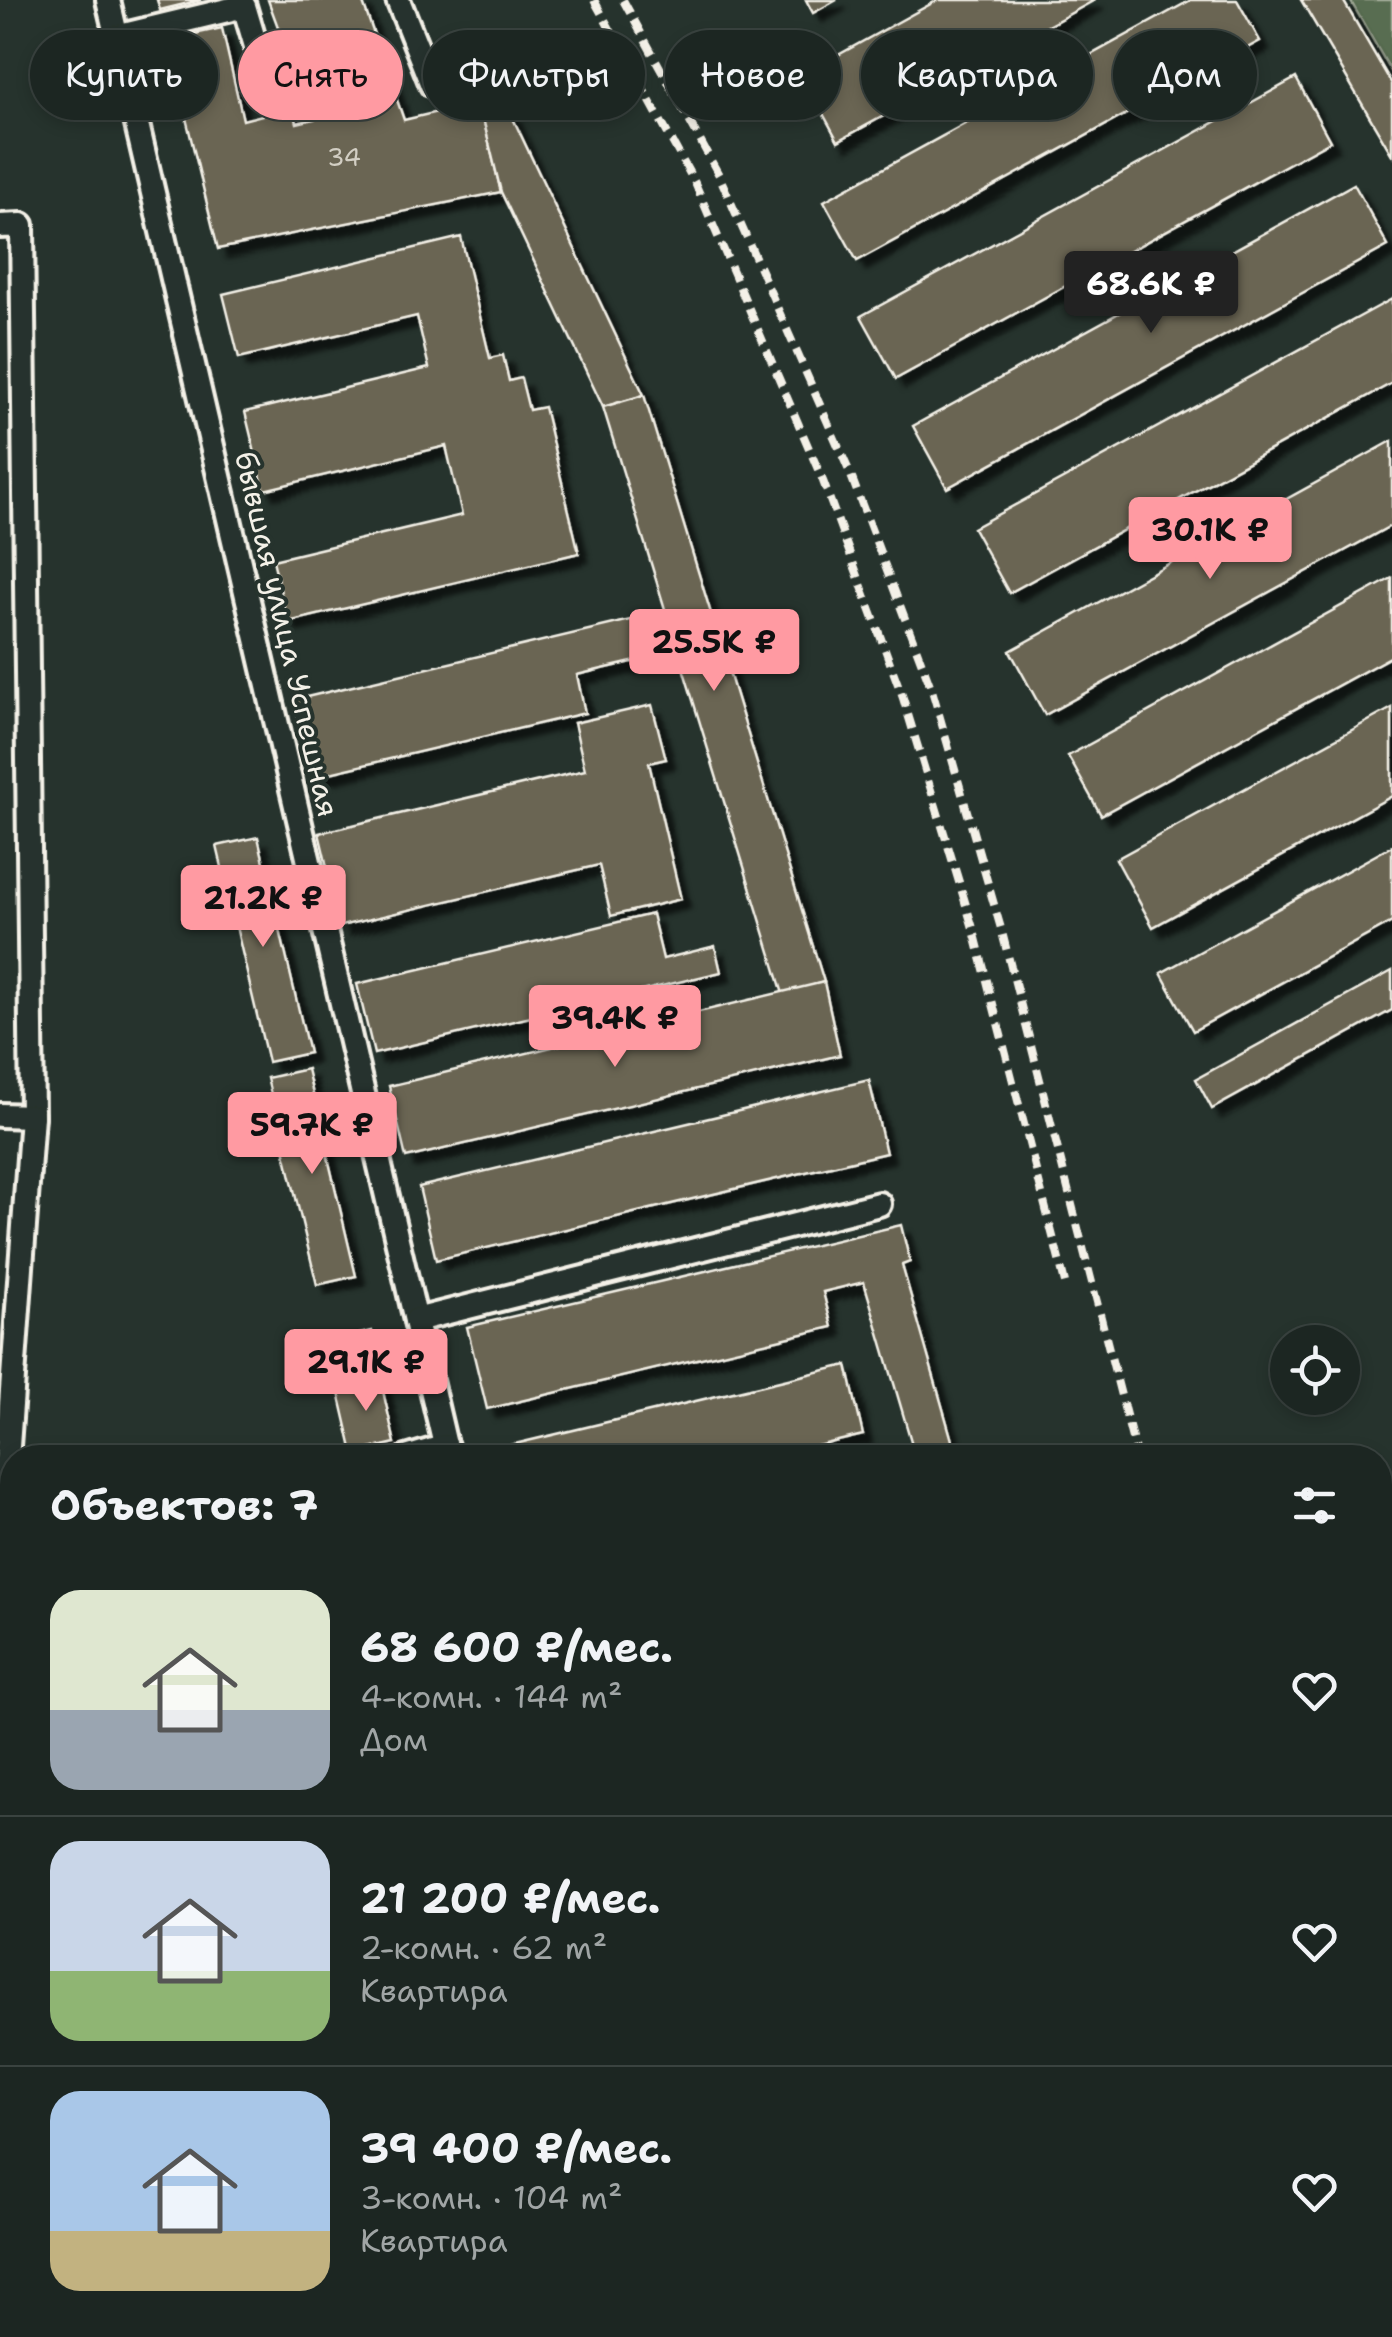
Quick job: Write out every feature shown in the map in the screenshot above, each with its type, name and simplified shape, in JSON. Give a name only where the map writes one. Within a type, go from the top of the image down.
[{"type":"lane","name":"бывшая улица Успешная","points":[[108,0],[114,30]]},
{"type":"lane","points":[[398,0],[423,62]]},
{"type":"lane","points":[[145,30],[244,6],[251,30]]},
{"type":"lane","name":"бывшая улица Успешная","points":[[135,120],[445,1445]]},
{"type":"lane","points":[[0,226],[22,226],[32,1116],[8,1445]]},
{"type":"lane","points":[[0,1115],[32,1116]]},
{"type":"lane","points":[[416,1320],[879,1204]]},
{"type":"green space","points":[[1350,0],[1392,0],[1392,73]]},
{"type":"building","points":[[157,0],[201,0],[160,10]]},
{"type":"building","points":[[268,0],[362,0],[372,30],[279,30]]},
{"type":"building","points":[[806,0],[837,0],[813,13]]},
{"type":"building","points":[[938,0],[1095,0],[1040,30],[884,30]]},
{"type":"building","points":[[1191,0],[1237,0],[1254,30],[1136,30]]},
{"type":"building","points":[[1301,0],[1343,0],[1392,84],[1392,155]]},
{"type":"building","points":[[222,28],[238,98],[238,120],[404,120],[423,115],[423,120],[483,120],[501,192],[218,249],[187,120],[218,120],[218,30],[213,30]]},
{"type":"building","points":[[861,42],[861,120],[876,120],[838,141],[827,120],[841,120],[841,53]]},
{"type":"building","points":[[1113,43],[1115,120],[857,261],[824,201],[972,120],[1093,120],[1093,54]]},
{"type":"building","points":[[1296,78],[1330,141],[896,379],[861,316],[1219,120],[1257,120],[1257,99]]},
{"type":"building","points":[[483,120],[514,120],[644,395],[603,407],[501,192]]},
{"type":"building","points":[[1354,184],[1388,246],[947,488],[913,426]]},
{"type":"building","points":[[461,237],[490,358],[503,355],[509,381],[521,378],[529,410],[544,407],[579,553],[288,622],[273,560],[462,515],[446,446],[264,490],[245,412],[429,368],[417,316],[239,358],[223,294]]},
{"type":"building","points":[[1392,299],[1392,383],[1009,593],[973,528]]},
{"type":"building","points":[[644,395],[824,982],[783,994],[603,407]]},
{"type":"building","points":[[1392,441],[1392,525],[1045,715],[1010,651]]},
{"type":"building","points":[[1392,578],[1392,656],[1101,815],[1068,756]]},
{"type":"building","points":[[660,613],[670,653],[577,675],[585,713],[313,777],[294,700]]},
{"type":"building","points":[[652,705],[666,759],[649,763],[681,899],[611,916],[599,865],[341,926],[319,833],[585,770],[574,723]]},
{"type":"building","points":[[1392,708],[1392,796],[1153,927],[1116,859]]},
{"type":"building","points":[[258,837],[309,1053],[268,1062],[217,846]]},
{"type":"building","points":[[1392,846],[1392,922],[1193,1031],[1161,973]]},
{"type":"building","points":[[652,914],[663,959],[715,946],[721,972],[374,1054],[357,984]]},
{"type":"building","points":[[1392,971],[1392,1010],[1212,1109],[1196,1079]]},
{"type":"building","points":[[824,982],[840,1055],[406,1158],[389,1086]]},
{"type":"building","points":[[307,1069],[356,1276],[317,1285],[267,1078]]},
{"type":"building","points":[[869,1080],[886,1153],[436,1260],[419,1187]]},
{"type":"building","points":[[901,1225],[910,1262],[902,1265],[953,1445],[912,1445],[864,1282],[823,1292],[832,1327],[487,1409],[467,1327]]},
{"type":"building","points":[[372,1331],[378,1356],[336,1365],[330,1341]]},
{"type":"building","points":[[847,1365],[863,1435],[821,1445],[511,1445]]},
{"type":"building","points":[[379,1374],[395,1443],[351,1445],[337,1384]]},
{"type":"railway","points":[[594,0],[695,183],[823,481],[903,698],[976,938],[1066,1287]]},
{"type":"railway","points":[[623,0],[719,175],[850,473],[932,690],[1002,932],[1134,1445]]}]
